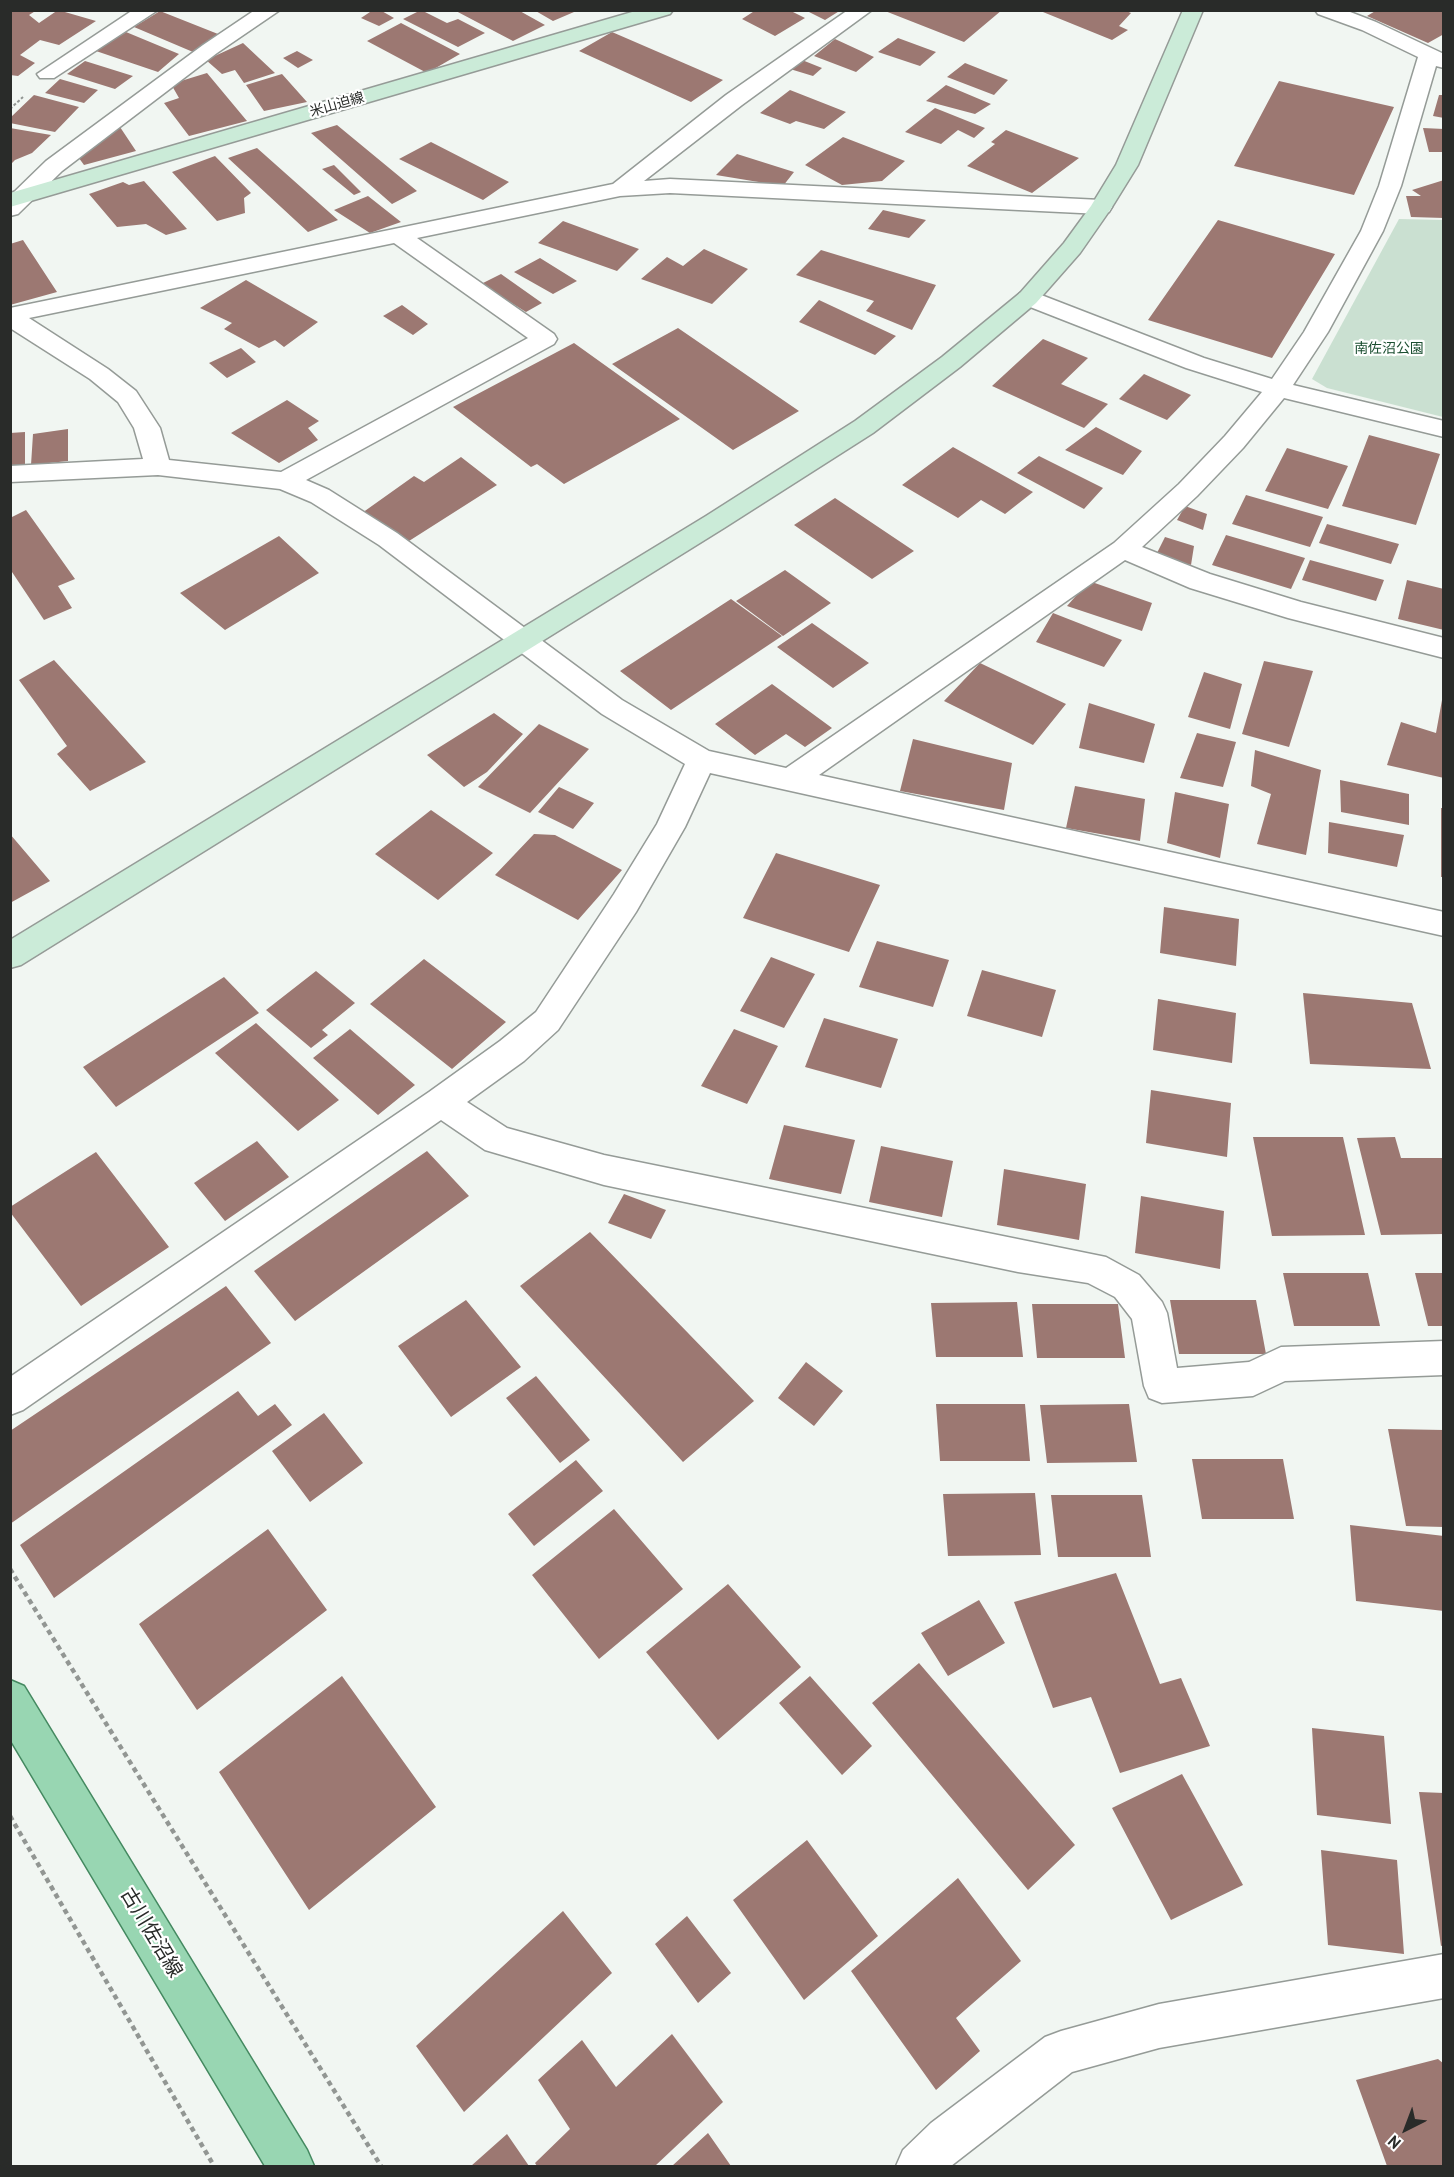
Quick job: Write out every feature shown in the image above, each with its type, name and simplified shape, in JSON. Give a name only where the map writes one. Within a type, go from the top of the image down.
[{"type":"main road","name":"古川佐沼線","points":[[10,1700],[291,2166]]},
{"type":"street","points":[[47,74],[148,10]]},
{"type":"street","points":[[16,202],[54,166],[135,104],[270,10]]},
{"type":"street","name":"米山迫線","points":[[16,202],[663,10]]},
{"type":"street","points":[[620,189],[734,100],[862,10]]},
{"type":"street","points":[[10,956],[864,427],[951,362],[1028,297],[1072,248],[1101,207],[1131,156],[1192,10]]},
{"type":"street","points":[[792,779],[1123,549],[1188,490],[1234,442],[1278,389],[1316,332],[1372,231],[1436,58],[1370,26],[1325,10]]},
{"type":"street","points":[[10,316],[620,189],[670,186],[1101,207]]},
{"type":"street","points":[[285,480],[545,339],[397,234]]},
{"type":"street","points":[[1028,297],[1195,363],[1278,389],[1443,429]]},
{"type":"street","points":[[10,316],[91,369],[127,396],[147,428],[158,467]]},
{"type":"street","points":[[10,474],[158,467],[285,480],[320,496],[388,539],[612,707],[701,760],[1443,924]]},
{"type":"street","points":[[1123,549],[1200,581],[1298,611],[1443,648]]},
{"type":"street","points":[[10,1398],[441,1102],[512,1051],[547,1021],[625,903],[664,836],[701,760]]},
{"type":"street","points":[[441,1102],[497,1140],[604,1170],[1018,1256],[1094,1268],[1127,1286],[1149,1313],[1162,1386],[1253,1379],[1281,1364],[1443,1358]]},
{"type":"street","points":[[919,2166],[947,2139],[1061,2053],[1159,2026],[1443,1976]]},
{"type":"path","points":[[10,1569],[381,2166]]},
{"type":"path","points":[[10,1816],[214,2166]]},
{"type":"green space","name":"南佐沼公園","points":[[1399,219],[1443,220],[1443,417],[1327,388],[1312,379]]},
{"type":"building","points":[[10,10],[37,10],[29,15],[39,23],[58,10],[96,21],[59,45],[40,40],[20,55],[35,63],[18,76],[10,75]]},
{"type":"building","points":[[373,10],[380,10],[394,18],[379,26],[361,18]]},
{"type":"building","points":[[421,10],[447,23],[458,19],[485,33],[458,47],[403,19]]},
{"type":"building","points":[[454,10],[518,10],[545,25],[513,41]]},
{"type":"building","points":[[534,10],[571,10],[574,12],[553,21]]},
{"type":"building","points":[[756,10],[789,10],[805,18],[775,36],[742,19]]},
{"type":"building","points":[[805,10],[841,10],[825,20]]},
{"type":"building","points":[[1002,10],[964,42],[885,11],[964,11]]},
{"type":"building","points":[[1038,10],[1124,10],[1131,13],[1119,26],[1128,30],[1112,40]]},
{"type":"building","points":[[1377,10],[1444,10],[1444,34],[1428,43],[1367,16]]},
{"type":"building","points":[[160,11],[218,34],[193,52],[134,27]]},
{"type":"building","points":[[401,23],[460,54],[427,73],[367,41]]},
{"type":"building","points":[[126,32],[179,54],[158,72],[96,51]]},
{"type":"building","points":[[612,32],[723,80],[691,102],[579,51]]},
{"type":"building","points":[[898,38],[936,52],[920,66],[878,52]]},
{"type":"building","points":[[835,39],[874,57],[856,72],[814,56]]},
{"type":"building","points":[[243,43],[275,73],[244,83],[235,70],[222,74],[206,60]]},
{"type":"building","points":[[297,51],[313,60],[298,68],[283,58]]},
{"type":"building","points":[[802,60],[822,68],[813,76],[790,69]]},
{"type":"building","points":[[85,61],[133,76],[115,89],[67,74]]},
{"type":"building","points":[[965,63],[1008,80],[994,95],[947,77]]},
{"type":"building","points":[[207,73],[247,121],[189,136],[164,103],[179,98],[171,84]]},
{"type":"building","points":[[282,74],[307,102],[264,111],[246,85]]},
{"type":"building","points":[[60,79],[98,90],[84,103],[45,93]]},
{"type":"building","points":[[1279,81],[1394,107],[1354,195],[1234,166]]},
{"type":"building","points":[[946,85],[991,104],[975,114],[926,101]]},
{"type":"building","points":[[790,90],[846,112],[824,129],[796,121],[790,124],[760,113]]},
{"type":"building","points":[[34,95],[79,107],[55,132],[10,123],[10,118]]},
{"type":"building","points":[[1439,95],[1444,95],[1444,118],[1433,116]]},
{"type":"building","points":[[935,108],[985,128],[974,138],[958,130],[941,144],[905,132]]},
{"type":"building","points":[[118,124],[136,151],[84,165],[76,154]]},
{"type":"building","points":[[337,125],[417,191],[392,204],[311,133]]},
{"type":"building","points":[[10,128],[51,135],[32,153],[15,160],[10,165]]},
{"type":"building","points":[[1423,128],[1444,129],[1444,152],[1429,152]]},
{"type":"building","points":[[1006,130],[1079,158],[1032,193],[967,166],[995,144],[991,142]]},
{"type":"building","points":[[843,137],[905,161],[882,181],[842,185],[805,165]]},
{"type":"building","points":[[431,142],[509,182],[483,200],[399,159]]},
{"type":"building","points":[[257,148],[338,220],[308,232],[228,158]]},
{"type":"building","points":[[737,154],[794,172],[783,186],[716,175]]},
{"type":"building","points":[[215,156],[251,193],[244,198],[245,213],[217,221],[172,172]]},
{"type":"building","points":[[334,165],[361,192],[354,195],[322,169]]},
{"type":"building","points":[[1444,180],[1444,218],[1411,217],[1406,196],[1421,196],[1412,190]]},
{"type":"building","points":[[144,181],[187,229],[166,235],[146,224],[117,227],[89,194],[123,182],[129,185]]},
{"type":"building","points":[[368,196],[401,222],[370,233],[334,210]]},
{"type":"building","points":[[883,210],[926,220],[909,238],[868,229]]},
{"type":"building","points":[[1218,220],[1335,254],[1272,358],[1148,320]]},
{"type":"building","points":[[563,221],[639,249],[617,271],[538,243]]},
{"type":"building","points":[[23,240],[57,292],[10,305],[10,244]]},
{"type":"building","points":[[704,249],[748,269],[712,304],[641,279],[667,257],[683,266]]},
{"type":"building","points":[[821,250],[936,285],[912,330],[866,311],[874,301],[796,275]]},
{"type":"building","points":[[540,258],[577,281],[553,294],[514,272]]},
{"type":"building","points":[[501,274],[542,303],[526,312],[481,284]]},
{"type":"building","points":[[246,280],[318,322],[284,347],[275,340],[259,348],[224,329],[232,323],[200,308]]},
{"type":"building","points":[[819,300],[896,336],[875,355],[799,322]]},
{"type":"building","points":[[402,305],[428,324],[413,335],[383,316]]},
{"type":"building","points":[[678,328],[799,411],[733,450],[612,364]]},
{"type":"building","points":[[1043,339],[1088,358],[1061,384],[1108,404],[1084,428],[992,386]]},
{"type":"building","points":[[574,343],[680,419],[564,484],[537,464],[531,467],[453,407]]},
{"type":"building","points":[[241,348],[256,362],[227,378],[209,363]]},
{"type":"building","points":[[1144,374],[1191,395],[1167,420],[1119,399]]},
{"type":"building","points":[[287,400],[319,421],[308,428],[318,440],[279,463],[231,433]]},
{"type":"building","points":[[1096,427],[1142,451],[1123,475],[1065,450]]},
{"type":"building","points":[[68,429],[68,461],[31,465],[33,434]]},
{"type":"building","points":[[25,432],[25,465],[10,466],[10,433]]},
{"type":"building","points":[[1369,435],[1440,454],[1416,525],[1342,506]]},
{"type":"building","points":[[953,447],[1033,492],[1005,514],[981,500],[958,518],[902,485]]},
{"type":"building","points":[[1287,448],[1348,466],[1328,509],[1265,491]]},
{"type":"building","points":[[1039,456],[1103,488],[1084,509],[1017,473]]},
{"type":"building","points":[[461,457],[497,485],[409,541],[362,513],[414,476],[424,482]]},
{"type":"building","points":[[1246,495],[1323,517],[1310,547],[1232,524]]},
{"type":"building","points":[[835,498],[914,551],[872,579],[794,525]]},
{"type":"building","points":[[1185,506],[1207,514],[1203,530],[1177,520]]},
{"type":"building","points":[[26,510],[75,579],[58,586],[72,608],[44,620],[10,569],[10,518]]},
{"type":"building","points":[[1327,524],[1399,544],[1391,564],[1319,543]]},
{"type":"building","points":[[1226,535],[1305,558],[1291,589],[1212,565]]},
{"type":"building","points":[[279,536],[319,573],[225,630],[180,593]]},
{"type":"building","points":[[1165,537],[1194,546],[1191,565],[1156,555]]},
{"type":"building","points":[[1310,560],[1384,580],[1376,601],[1302,580]]},
{"type":"building","points":[[785,570],[831,603],[783,636],[736,601]]},
{"type":"building","points":[[1407,580],[1444,589],[1444,630],[1398,619]]},
{"type":"building","points":[[1089,581],[1152,603],[1142,631],[1067,606]]},
{"type":"building","points":[[731,599],[782,636],[671,710],[620,671]]},
{"type":"building","points":[[1053,613],[1122,640],[1104,667],[1036,642]]},
{"type":"building","points":[[812,623],[869,663],[833,688],[777,647]]},
{"type":"building","points":[[54,660],[146,762],[90,791],[57,754],[67,746],[19,680]]},
{"type":"building","points":[[1264,661],[1313,671],[1289,747],[1242,734]]},
{"type":"building","points":[[980,663],[1066,704],[1033,745],[944,701]]},
{"type":"building","points":[[1204,672],[1242,684],[1230,729],[1188,717]]},
{"type":"building","points":[[772,684],[832,728],[805,747],[786,734],[755,755],[715,724]]},
{"type":"building","points":[[1442,700],[1444,778],[1387,765],[1401,722],[1436,733]]},
{"type":"building","points":[[1089,703],[1155,724],[1144,763],[1079,748]]},
{"type":"building","points":[[494,713],[523,734],[487,772],[464,787],[427,755]]},
{"type":"building","points":[[539,724],[589,749],[530,813],[478,787]]},
{"type":"building","points":[[1197,733],[1236,742],[1223,787],[1180,778]]},
{"type":"building","points":[[913,739],[1012,763],[1004,810],[900,791]]},
{"type":"building","points":[[1255,750],[1321,770],[1306,855],[1257,844],[1271,794],[1251,786]]},
{"type":"building","points":[[1340,780],[1409,794],[1409,825],[1341,812]]},
{"type":"building","points":[[1075,786],[1145,799],[1140,841],[1066,828]]},
{"type":"building","points":[[559,787],[594,803],[573,829],[538,812]]},
{"type":"building","points":[[1175,792],[1229,804],[1220,858],[1167,843]]},
{"type":"building","points":[[1441,808],[1444,808],[1444,877],[1441,877]]},
{"type":"building","points":[[431,810],[493,853],[438,900],[375,854]]},
{"type":"building","points":[[1329,822],[1404,835],[1397,867],[1328,853]]},
{"type":"building","points":[[10,834],[50,881],[10,903]]},
{"type":"building","points":[[534,834],[555,835],[622,870],[578,920],[495,875]]},
{"type":"building","points":[[776,853],[880,885],[849,952],[743,918]]},
{"type":"building","points":[[1164,907],[1239,919],[1236,966],[1160,953]]},
{"type":"building","points":[[877,941],[949,960],[933,1007],[859,987]]},
{"type":"building","points":[[771,957],[815,974],[784,1028],[740,1011]]},
{"type":"building","points":[[424,959],[506,1022],[452,1069],[370,1004]]},
{"type":"building","points":[[982,970],[1056,990],[1042,1037],[967,1016]]},
{"type":"building","points":[[316,971],[355,1003],[322,1030],[328,1035],[311,1048],[266,1010]]},
{"type":"building","points":[[224,977],[259,1013],[116,1107],[83,1067]]},
{"type":"building","points":[[1303,993],[1412,1003],[1431,1069],[1310,1064]]},
{"type":"building","points":[[1158,999],[1236,1013],[1232,1063],[1153,1050]]},
{"type":"building","points":[[824,1018],[898,1039],[881,1088],[805,1067]]},
{"type":"building","points":[[256,1023],[339,1100],[298,1131],[215,1053]]},
{"type":"building","points":[[350,1029],[415,1085],[378,1115],[313,1058]]},
{"type":"building","points":[[734,1029],[778,1046],[747,1104],[701,1086]]},
{"type":"building","points":[[1151,1090],[1231,1103],[1227,1157],[1146,1143]]},
{"type":"building","points":[[784,1125],[855,1140],[841,1194],[769,1179]]},
{"type":"building","points":[[1253,1137],[1343,1137],[1365,1235],[1272,1236]]},
{"type":"building","points":[[1395,1137],[1401,1158],[1444,1158],[1444,1234],[1381,1235],[1357,1138]]},
{"type":"building","points":[[257,1141],[289,1177],[225,1221],[194,1183]]},
{"type":"building","points":[[881,1146],[953,1161],[942,1217],[869,1202]]},
{"type":"building","points":[[427,1151],[469,1196],[295,1321],[254,1271]]},
{"type":"building","points":[[96,1152],[169,1247],[81,1306],[10,1212],[10,1207]]},
{"type":"building","points":[[1004,1169],[1086,1184],[1079,1240],[997,1225]]},
{"type":"building","points":[[624,1194],[666,1210],[651,1239],[608,1223]]},
{"type":"building","points":[[1141,1196],[1224,1211],[1220,1269],[1135,1253]]},
{"type":"building","points":[[590,1232],[754,1401],[683,1462],[520,1286]]},
{"type":"building","points":[[1283,1273],[1368,1273],[1380,1326],[1294,1326]]},
{"type":"building","points":[[1415,1273],[1444,1273],[1444,1326],[1428,1326]]},
{"type":"building","points":[[226,1286],[271,1343],[10,1524],[10,1431]]},
{"type":"building","points":[[466,1300],[521,1367],[451,1417],[398,1346]]},
{"type":"building","points":[[1170,1300],[1256,1300],[1266,1354],[1179,1354]]},
{"type":"building","points":[[1017,1302],[1023,1357],[936,1357],[931,1303]]},
{"type":"building","points":[[1032,1304],[1118,1304],[1125,1358],[1037,1358]]},
{"type":"building","points":[[806,1362],[843,1391],[814,1426],[778,1398]]},
{"type":"building","points":[[536,1376],[590,1440],[560,1463],[506,1398]]},
{"type":"building","points":[[238,1391],[258,1416],[275,1404],[292,1425],[54,1598],[20,1545]]},
{"type":"building","points":[[936,1404],[1025,1404],[1030,1461],[940,1461]]},
{"type":"building","points":[[1129,1404],[1137,1462],[1047,1463],[1040,1405]]},
{"type":"building","points":[[324,1413],[363,1463],[310,1502],[272,1451]]},
{"type":"building","points":[[1388,1429],[1444,1430],[1444,1527],[1406,1526]]},
{"type":"building","points":[[1192,1459],[1283,1459],[1294,1519],[1202,1519]]},
{"type":"building","points":[[576,1460],[603,1491],[534,1546],[508,1514]]},
{"type":"building","points":[[1035,1493],[1041,1555],[948,1556],[943,1494]]},
{"type":"building","points":[[1051,1495],[1142,1495],[1151,1557],[1058,1557]]},
{"type":"building","points":[[614,1509],[683,1589],[599,1659],[532,1575]]},
{"type":"building","points":[[1350,1525],[1444,1536],[1444,1611],[1356,1601]]},
{"type":"building","points":[[268,1529],[327,1610],[197,1710],[139,1624]]},
{"type":"building","points":[[1116,1573],[1160,1684],[1181,1678],[1210,1746],[1120,1773],[1091,1697],[1053,1708],[1014,1602]]},
{"type":"building","points":[[728,1584],[801,1667],[718,1740],[646,1652]]},
{"type":"building","points":[[979,1600],[1005,1643],[948,1676],[921,1633]]},
{"type":"building","points":[[919,1663],[1075,1845],[1028,1890],[872,1703]]},
{"type":"building","points":[[342,1676],[436,1807],[309,1910],[219,1772]]},
{"type":"building","points":[[810,1676],[872,1746],[842,1775],[779,1703]]},
{"type":"building","points":[[1312,1728],[1384,1736],[1391,1824],[1317,1815]]},
{"type":"building","points":[[1182,1774],[1243,1885],[1171,1920],[1112,1808]]},
{"type":"building","points":[[1419,1792],[1444,1793],[1444,1945],[1441,1946]]},
{"type":"building","points":[[807,1840],[878,1936],[804,2000],[733,1900]]},
{"type":"building","points":[[1321,1850],[1397,1860],[1404,1954],[1328,1945]]},
{"type":"building","points":[[958,1878],[1021,1961],[956,2018],[980,2051],[936,2090],[851,1971]]},
{"type":"building","points":[[563,1911],[612,1973],[464,2112],[416,2046]]},
{"type":"building","points":[[687,1916],[731,1973],[698,2003],[655,1944]]},
{"type":"building","points":[[672,2034],[723,2102],[655,2166],[537,2166],[535,2163],[570,2129],[538,2080],[582,2040],[616,2087]]},
{"type":"building","points":[[1438,2059],[1444,2064],[1444,2166],[1387,2166],[1356,2080]]},
{"type":"building","points":[[708,2133],[731,2166],[672,2166]]},
{"type":"building","points":[[507,2134],[529,2166],[471,2166]]}]
